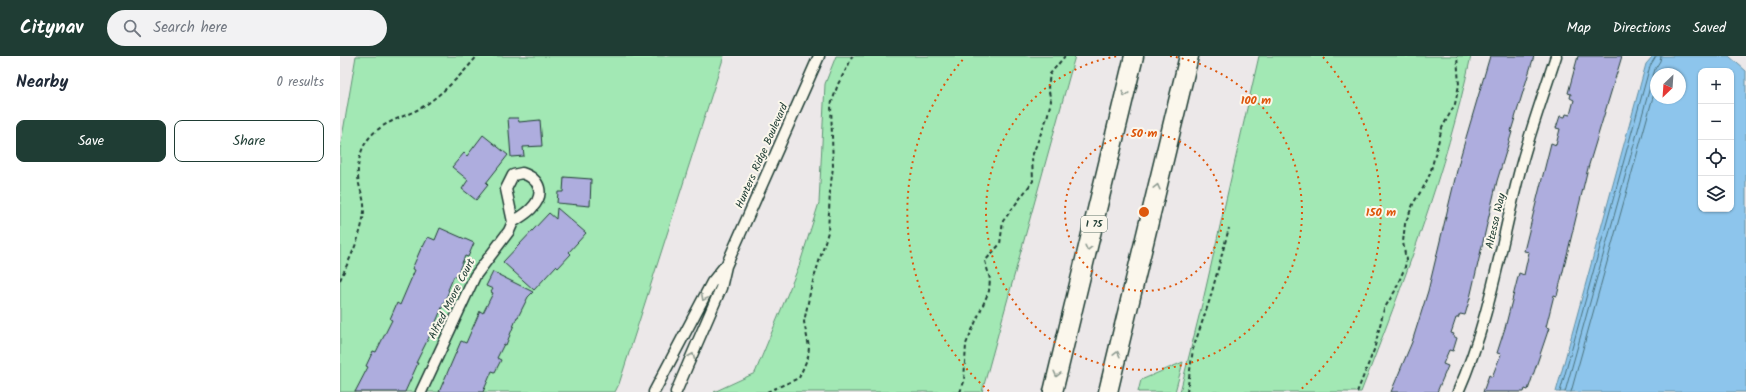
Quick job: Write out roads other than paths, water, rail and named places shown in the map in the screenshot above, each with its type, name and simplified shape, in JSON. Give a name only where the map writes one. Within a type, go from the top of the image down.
[{"type":"highway","name":"I 75","points":[[1053,392],[1134,56]]},
{"type":"highway","points":[[1108,392],[1189,56]]},
{"type":"street","name":"Hunters Ridge Boulevard","points":[[676,392],[721,288],[726,266],[820,56]]},
{"type":"street","name":"Altessa Way","points":[[1458,392],[1474,351],[1487,308],[1521,166],[1556,56]]},
{"type":"street","name":"Alfred Moore Court","points":[[421,392],[475,276],[509,231],[513,222],[532,208],[540,197],[539,188],[536,181],[530,176],[522,173],[513,175],[506,188],[513,222]]},
{"type":"street","name":"Hunters Ridge Boulevard","points":[[654,392],[712,282],[726,266]]},
{"type":"water","points":[[1653,56],[1729,56],[1746,71],[1746,392],[1556,392],[1646,64]]}]
